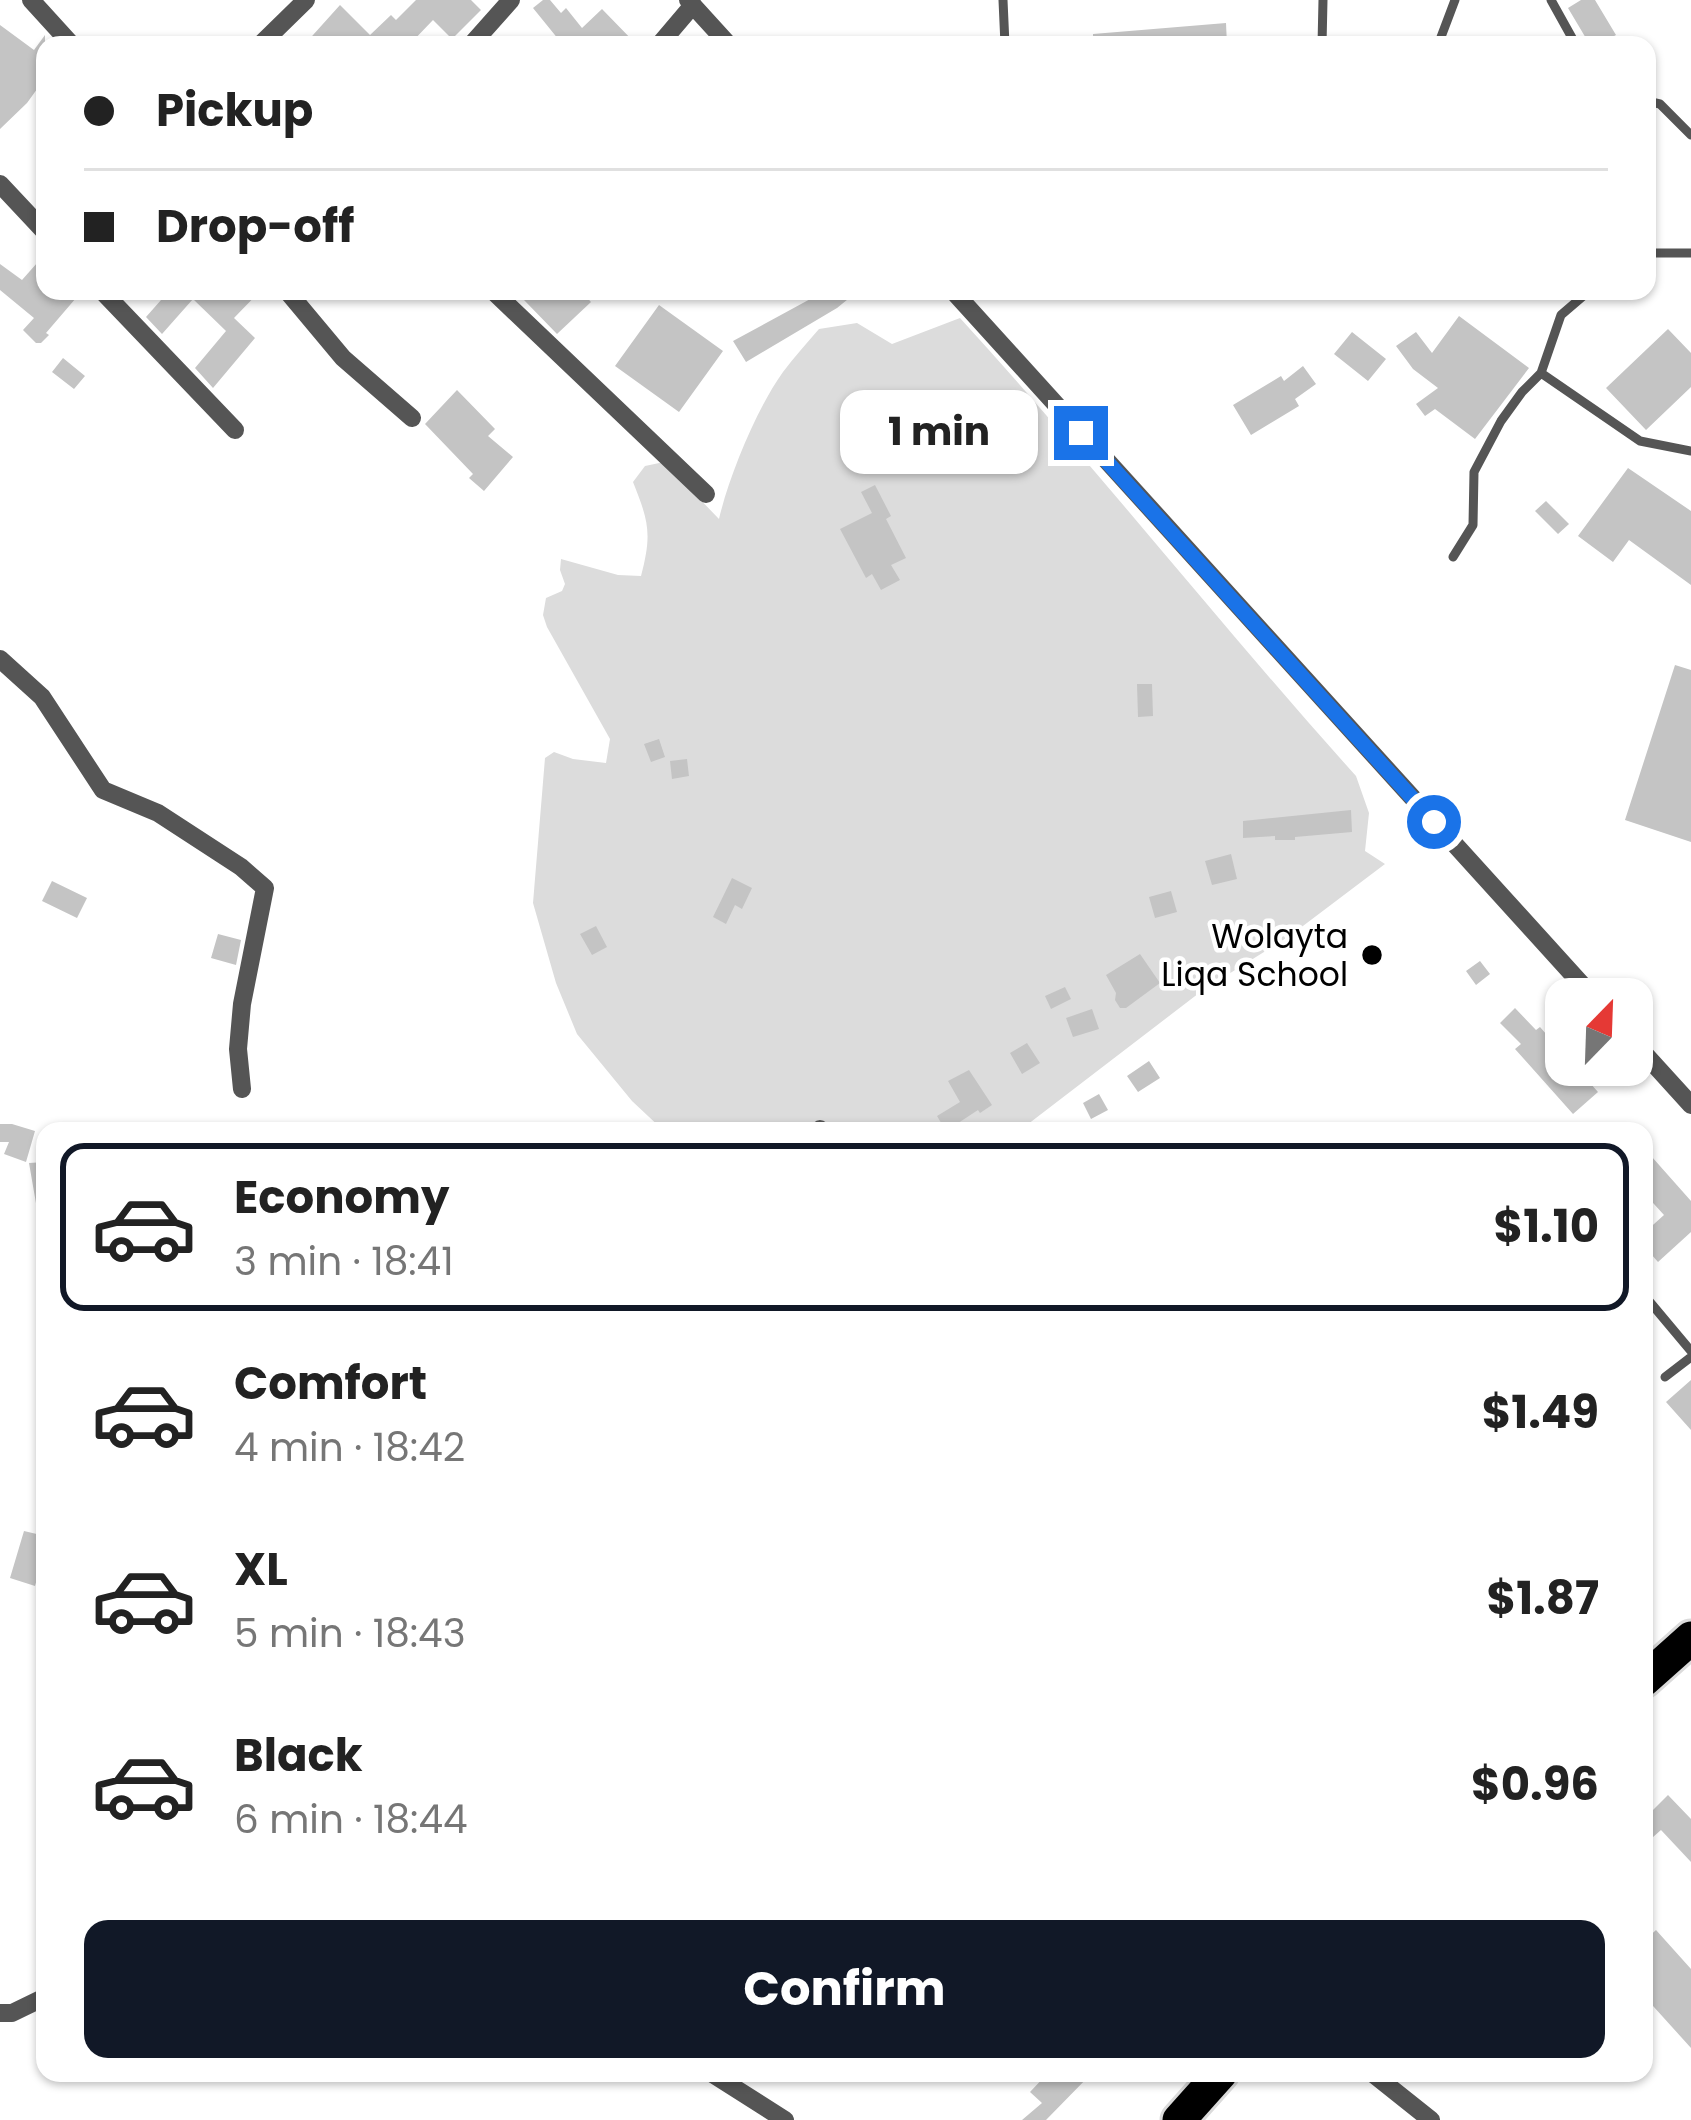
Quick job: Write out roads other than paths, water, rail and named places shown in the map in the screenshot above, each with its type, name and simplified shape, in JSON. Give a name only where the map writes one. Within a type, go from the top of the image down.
[{"type":"highway","points":[[1653,1672],[1691,1637]]},
{"type":"highway","points":[[1179,2120],[1213,2082]]},
{"type":"street","points":[[31,0],[64,36]]},
{"type":"street","points":[[272,36],[306,0]]},
{"type":"street","points":[[479,36],[511,0]]},
{"type":"street","points":[[666,36],[691,2],[721,36]]},
{"type":"street","points":[[0,184],[36,222]]},
{"type":"street","points":[[110,300],[235,430]]},
{"type":"street","points":[[295,300],[344,358],[412,418]]},
{"type":"street","points":[[503,300],[706,494]]},
{"type":"street","points":[[960,300],[1576,978]]},
{"type":"street","points":[[0,659],[42,697],[103,790],[158,813],[265,888],[242,1004],[238,1048],[242,1089]]},
{"type":"street","points":[[1653,1063],[1691,1105]]},
{"type":"street","points":[[0,2014],[36,2001]]},
{"type":"street","points":[[725,2082],[785,2120]]},
{"type":"street","points":[[1383,2082],[1431,2120]]},
{"type":"lane","points":[[1003,0],[1005,36]]},
{"type":"lane","points":[[1322,36],[1323,0]]},
{"type":"lane","points":[[1441,36],[1455,0]]},
{"type":"lane","points":[[1551,0],[1571,36]]},
{"type":"lane","points":[[1656,103],[1691,135]]},
{"type":"lane","points":[[1656,253],[1691,253]]},
{"type":"lane","points":[[1453,557],[1474,525],[1474,472],[1501,421],[1540,374],[1561,315],[1578,300]]},
{"type":"lane","points":[[1540,374],[1640,441],[1691,451]]},
{"type":"lane","points":[[1653,1306],[1691,1354],[1665,1377]]},
{"type":"place","name":"Wolayta Liqa School","points":[[1372,955]]}]
